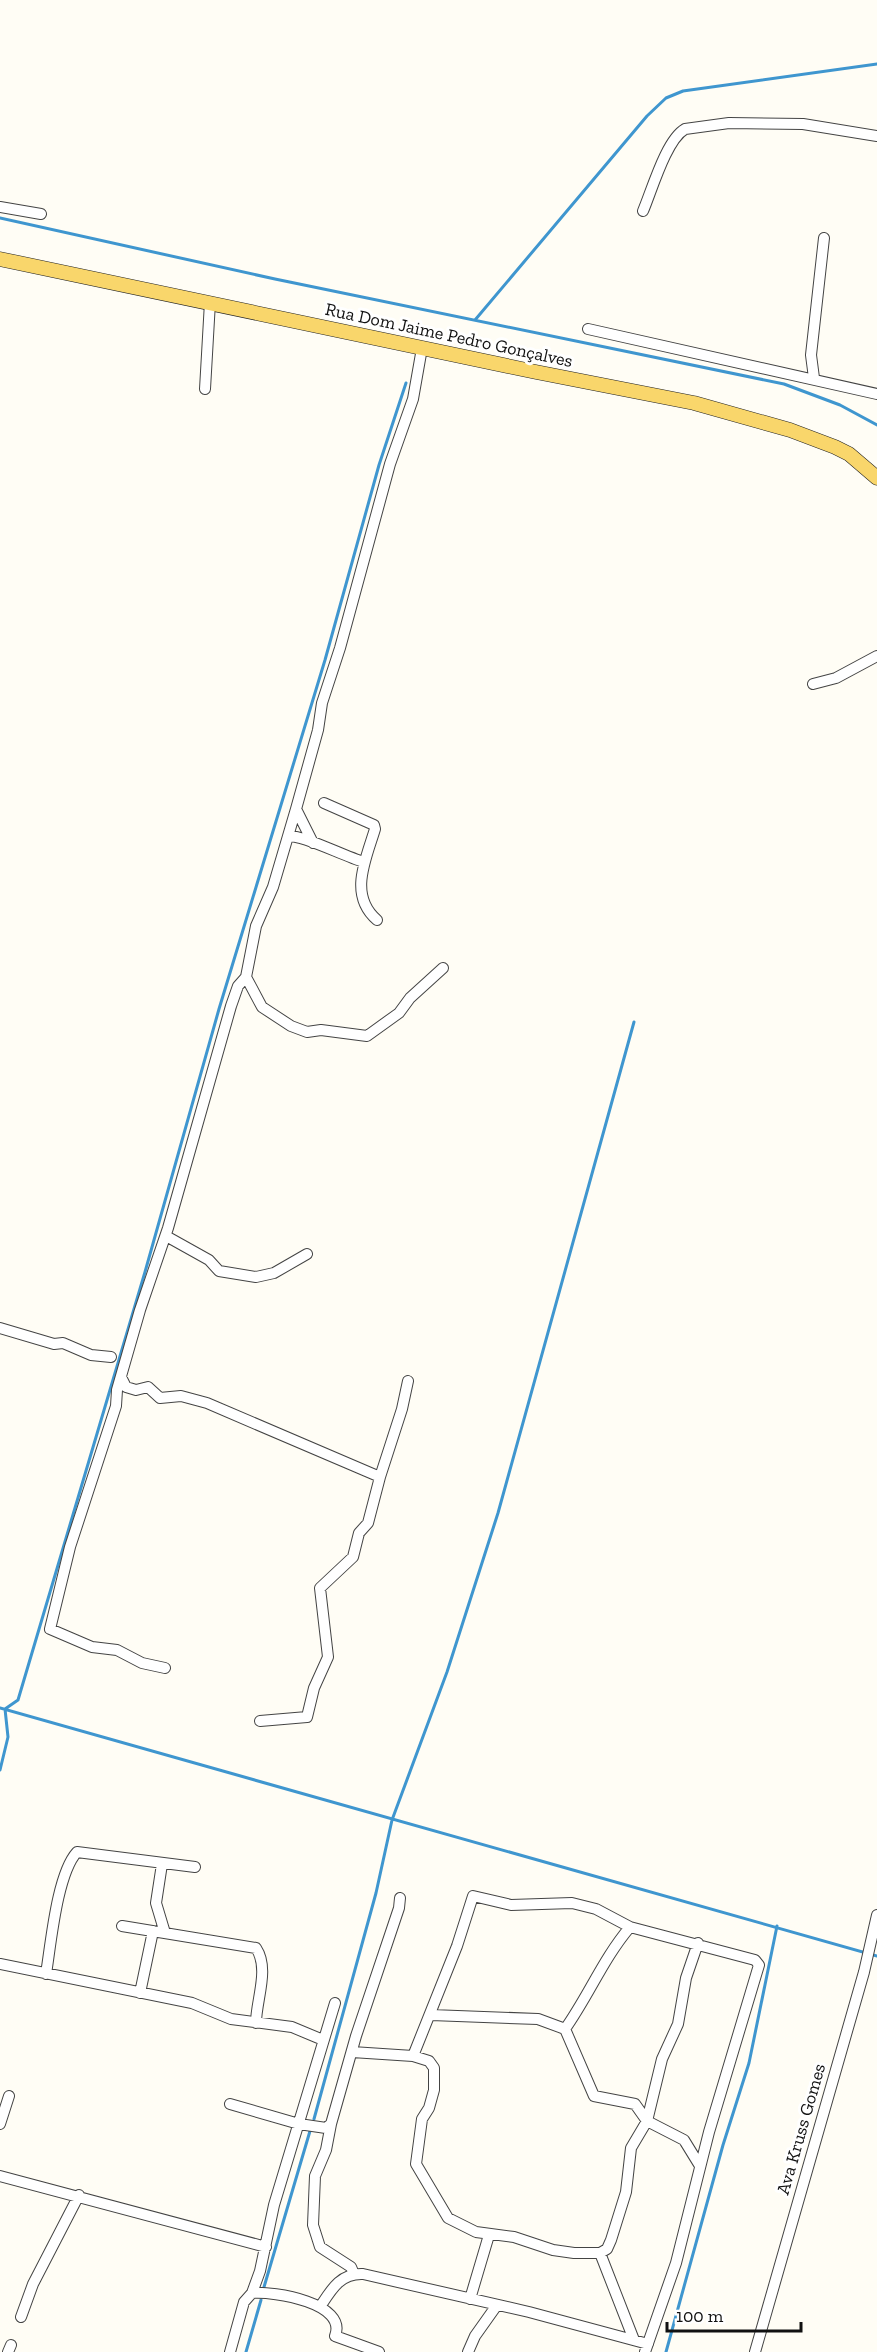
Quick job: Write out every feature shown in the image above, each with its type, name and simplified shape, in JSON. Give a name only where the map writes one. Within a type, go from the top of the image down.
[{"type":"main road","name":"Rua Dom Jaime Pedro Gonçalves","points":[[0,259],[694,403],[769,424],[835,447],[849,454],[877,478]]},
{"type":"street","points":[[643,211],[668,152],[680,132],[685,129],[729,123],[803,124],[877,136]]},
{"type":"street","points":[[0,207],[41,214]]},
{"type":"street","points":[[814,378],[811,355],[824,238]]},
{"type":"street","points":[[205,389],[210,302]]},
{"type":"street","points":[[588,329],[877,394]]},
{"type":"street","points":[[165,1668],[142,1663],[117,1650],[92,1647],[50,1629],[65,1566],[116,1406],[121,1377],[140,1310],[166,1236],[231,1006],[238,986],[246,977],[256,926],[270,895],[296,809],[318,730],[322,703],[343,638],[390,464],[413,399],[423,348]]},
{"type":"street","points":[[813,684],[836,678],[877,656]]},
{"type":"street","points":[[324,803],[374,825],[375,829],[364,861],[362,899],[369,913],[377,920]]},
{"type":"street","points":[[296,809],[313,843]]},
{"type":"street","points":[[288,836],[302,836],[313,843],[364,861]]},
{"type":"street","points":[[246,977],[262,1007],[291,1026],[307,1032],[321,1030],[360,1036],[374,1032],[399,1013],[410,998],[443,968]]},
{"type":"street","points":[[166,1236],[209,1260],[219,1271],[256,1277],[274,1274],[308,1254]]},
{"type":"street","points":[[0,1328],[54,1344],[63,1343],[91,1355],[111,1357]]},
{"type":"street","points":[[121,1377],[126,1387],[136,1390],[148,1388],[160,1398],[182,1396],[207,1403],[380,1477]]},
{"type":"street","points":[[260,1720],[307,1717],[314,1688],[327,1657],[320,1588],[353,1557],[360,1533],[368,1523],[402,1409],[408,1381]]},
{"type":"street","points":[[46,1974],[57,1904],[70,1860],[77,1852],[195,1868]]},
{"type":"street","points":[[162,1864],[156,1903],[165,1933]]},
{"type":"street","points":[[320,2307],[337,2283],[354,2274],[497,2305],[634,2340],[646,2348],[676,2263],[700,2166],[759,1965],[755,1960],[698,1943],[630,1927],[596,1910],[572,1903],[512,1905],[473,1896],[413,2056]]},
{"type":"street","points":[[354,2274],[351,2267],[320,2247],[313,2225],[315,2176],[327,2150],[331,2124],[352,2052],[390,1939],[400,1898]]},
{"type":"street","name":"Ava Kruss Gomes","points":[[754,2352],[861,1982],[877,1915]]},
{"type":"street","points":[[122,1926],[256,1948],[260,1953],[262,1970],[256,2023]]},
{"type":"street","points":[[565,2029],[581,2007],[610,1950],[630,1927]]},
{"type":"street","points":[[140,1993],[153,1931]]},
{"type":"street","points":[[352,2052],[413,2056],[429,2061],[434,2068],[429,2108],[422,2119],[416,2164],[448,2218],[476,2232],[514,2237],[554,2250],[600,2253],[607,2249],[626,2192],[631,2148],[647,2121],[662,2059],[678,2024],[686,1978],[698,1943]]},
{"type":"street","points":[[0,1964],[192,2003],[231,2019],[292,2027],[323,2040]]},
{"type":"street","points":[[230,2352],[244,2302],[252,2293],[266,2247],[274,2205],[335,2003]]},
{"type":"street","points":[[430,2015],[538,2019],[565,2029],[594,2096],[635,2104],[647,2121],[684,2140],[700,2166]]},
{"type":"street","points":[[0,2124],[9,2097]]},
{"type":"street","points":[[230,2104],[299,2124],[326,2128],[331,2124]]},
{"type":"street","points":[[0,2176],[266,2247]]},
{"type":"street","points":[[21,2317],[33,2284],[78,2195]]},
{"type":"street","points":[[470,2299],[489,2235]]},
{"type":"street","points":[[600,2253],[634,2340]]},
{"type":"street","points":[[252,2293],[274,2293],[320,2307],[332,2314],[336,2324],[335,2336],[379,2352]]},
{"type":"street","points":[[468,2352],[475,2336],[497,2305]]},
{"type":"waterway","points":[[475,320],[647,116],[666,98],[683,91],[877,64]]},
{"type":"waterway","points":[[0,218],[275,279],[784,384],[840,405],[877,425]]},
{"type":"waterway","points":[[0,1770],[8,1737],[5,1709],[18,1700],[145,1272],[219,1009],[325,660],[379,465],[406,383]]},
{"type":"waterway","points":[[314,2119],[376,1893],[392,1820],[447,1672],[498,1513],[634,1022]]},
{"type":"waterway","points":[[0,1708],[877,1956]]},
{"type":"waterway","points":[[666,2352],[723,2145],[749,2063],[777,1926]]},
{"type":"waterway","points":[[264,2287],[310,2131]]},
{"type":"waterway","points":[[246,2352],[261,2300]]}]
